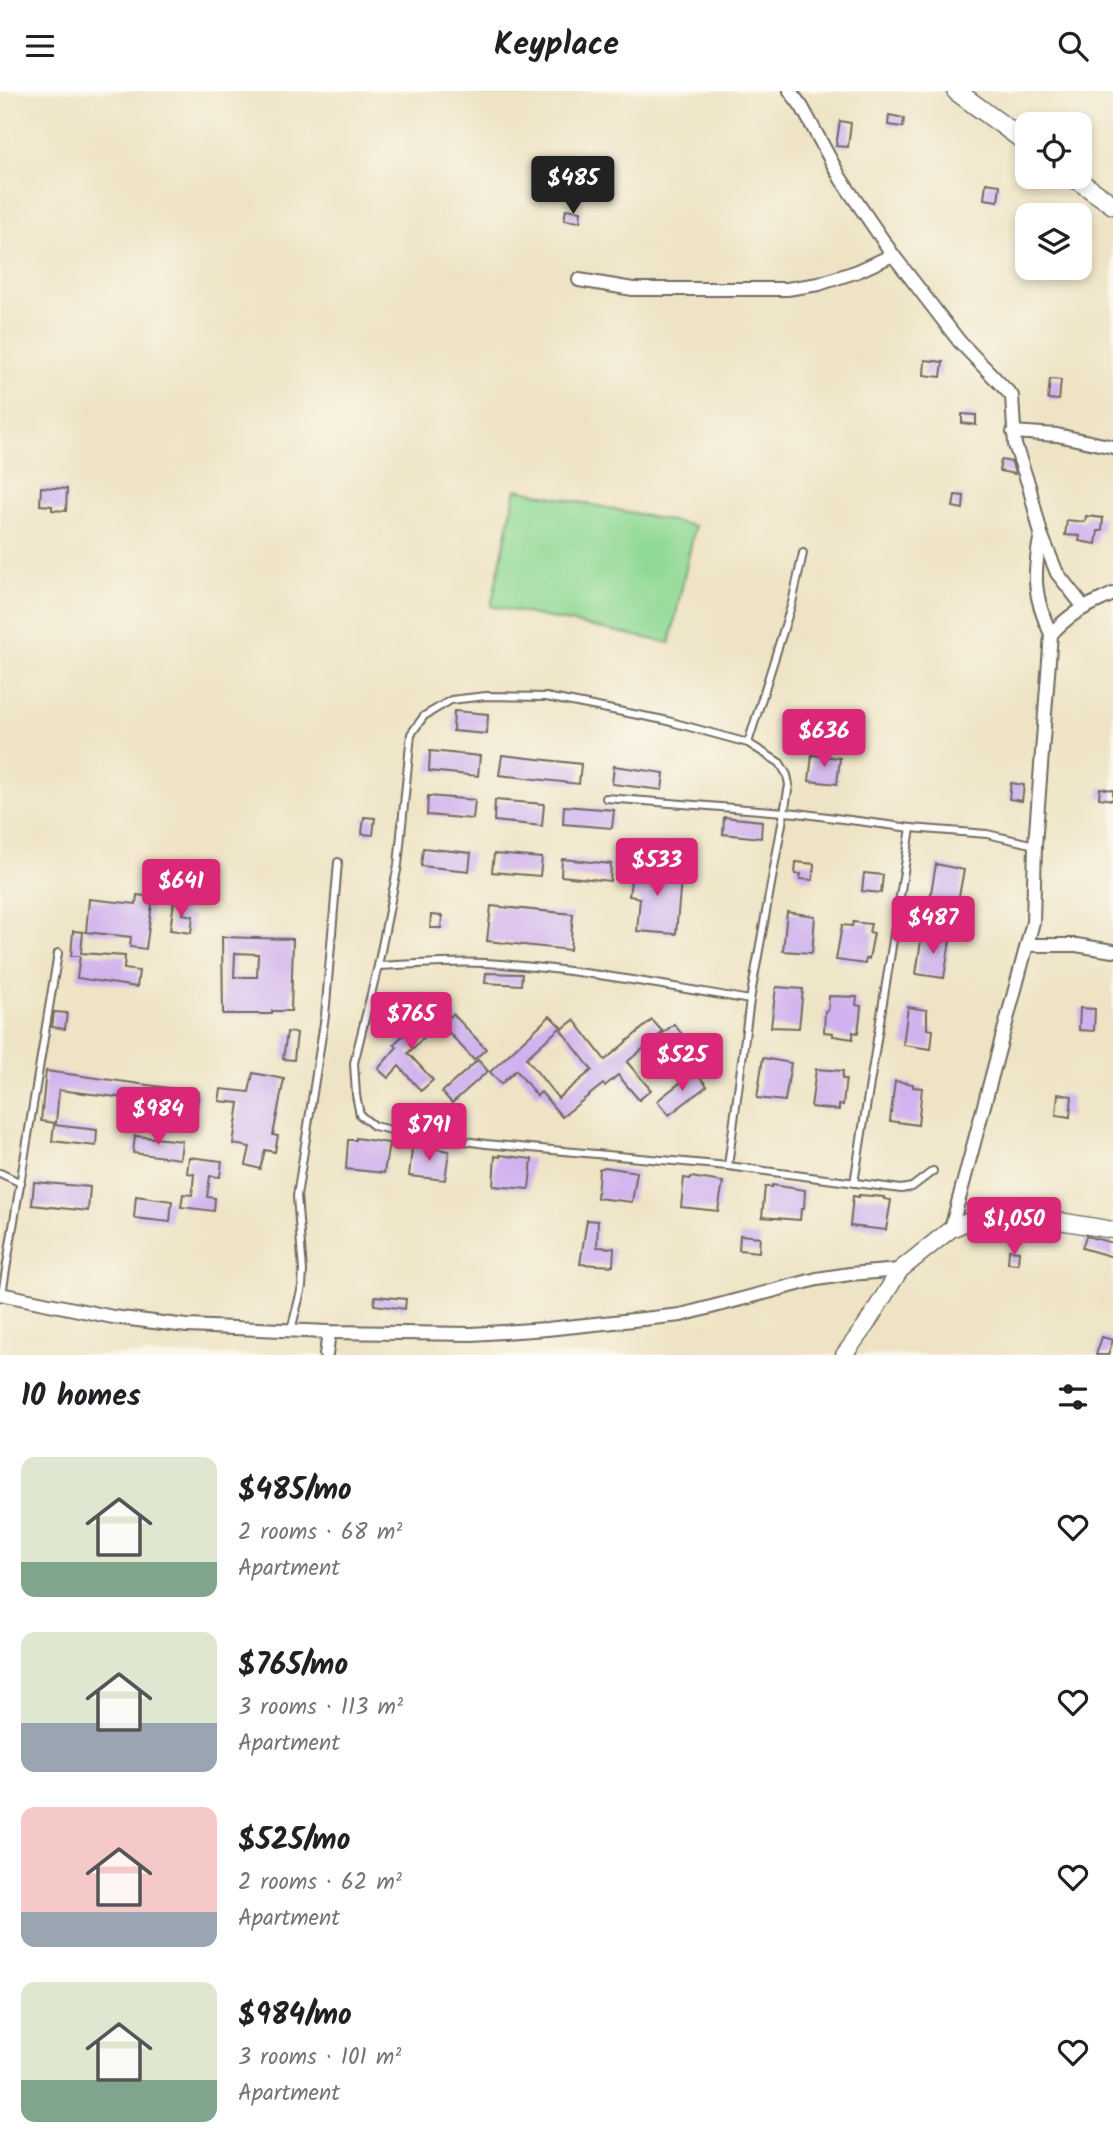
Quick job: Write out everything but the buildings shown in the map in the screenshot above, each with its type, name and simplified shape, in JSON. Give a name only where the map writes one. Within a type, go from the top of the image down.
[{"type":"main road","points":[[956,91],[1015,134]]},
{"type":"main road","points":[[1090,189],[1113,205]]},
{"type":"street","points":[[790,91],[802,107],[841,179],[893,255],[959,341],[1012,396],[1013,432],[1041,534],[1057,573],[1083,606]]},
{"type":"street","points":[[579,280],[633,289],[787,289],[845,275],[893,255]]},
{"type":"street","points":[[1013,432],[1057,435],[1113,447]]},
{"type":"street","points":[[951,1229],[1034,922],[1035,845],[1051,634],[1039,608],[1034,581],[1041,534]]},
{"type":"street","points":[[1051,634],[1083,606],[1113,594]]},
{"type":"street","points":[[1028,945],[1064,944],[1113,951]]},
{"type":"street","points":[[844,1355],[900,1270],[951,1229],[974,1219],[1013,1213],[1113,1230]]},
{"type":"street","points":[[1,1294],[113,1318],[187,1325],[329,1332],[472,1334],[681,1315],[817,1279],[900,1270]]},
{"type":"street","points":[[326,1355],[329,1332]]},
{"type":"lane","points":[[748,743],[792,603],[803,553]]},
{"type":"lane","points":[[729,1166],[750,1000],[789,785],[780,763],[748,743],[664,720],[545,697],[486,695],[451,700],[424,716],[411,734],[398,865],[378,966],[354,1063],[360,1115],[374,1126],[486,1144],[729,1166],[901,1189],[912,1187],[933,1171]]},
{"type":"lane","points":[[606,798],[785,811],[911,828],[987,834],[1035,845]]},
{"type":"lane","points":[[854,1183],[911,828]]},
{"type":"lane","points":[[291,1330],[302,1287],[303,1271],[297,1196],[325,1016],[338,862]]},
{"type":"lane","points":[[1,1294],[58,953]]},
{"type":"lane","points":[[378,966],[481,963],[536,967],[609,976],[750,1000]]},
{"type":"lane","points":[[0,1173],[21,1183]]},
{"type":"green space","points":[[516,489],[695,526],[670,643],[491,606]]}]
